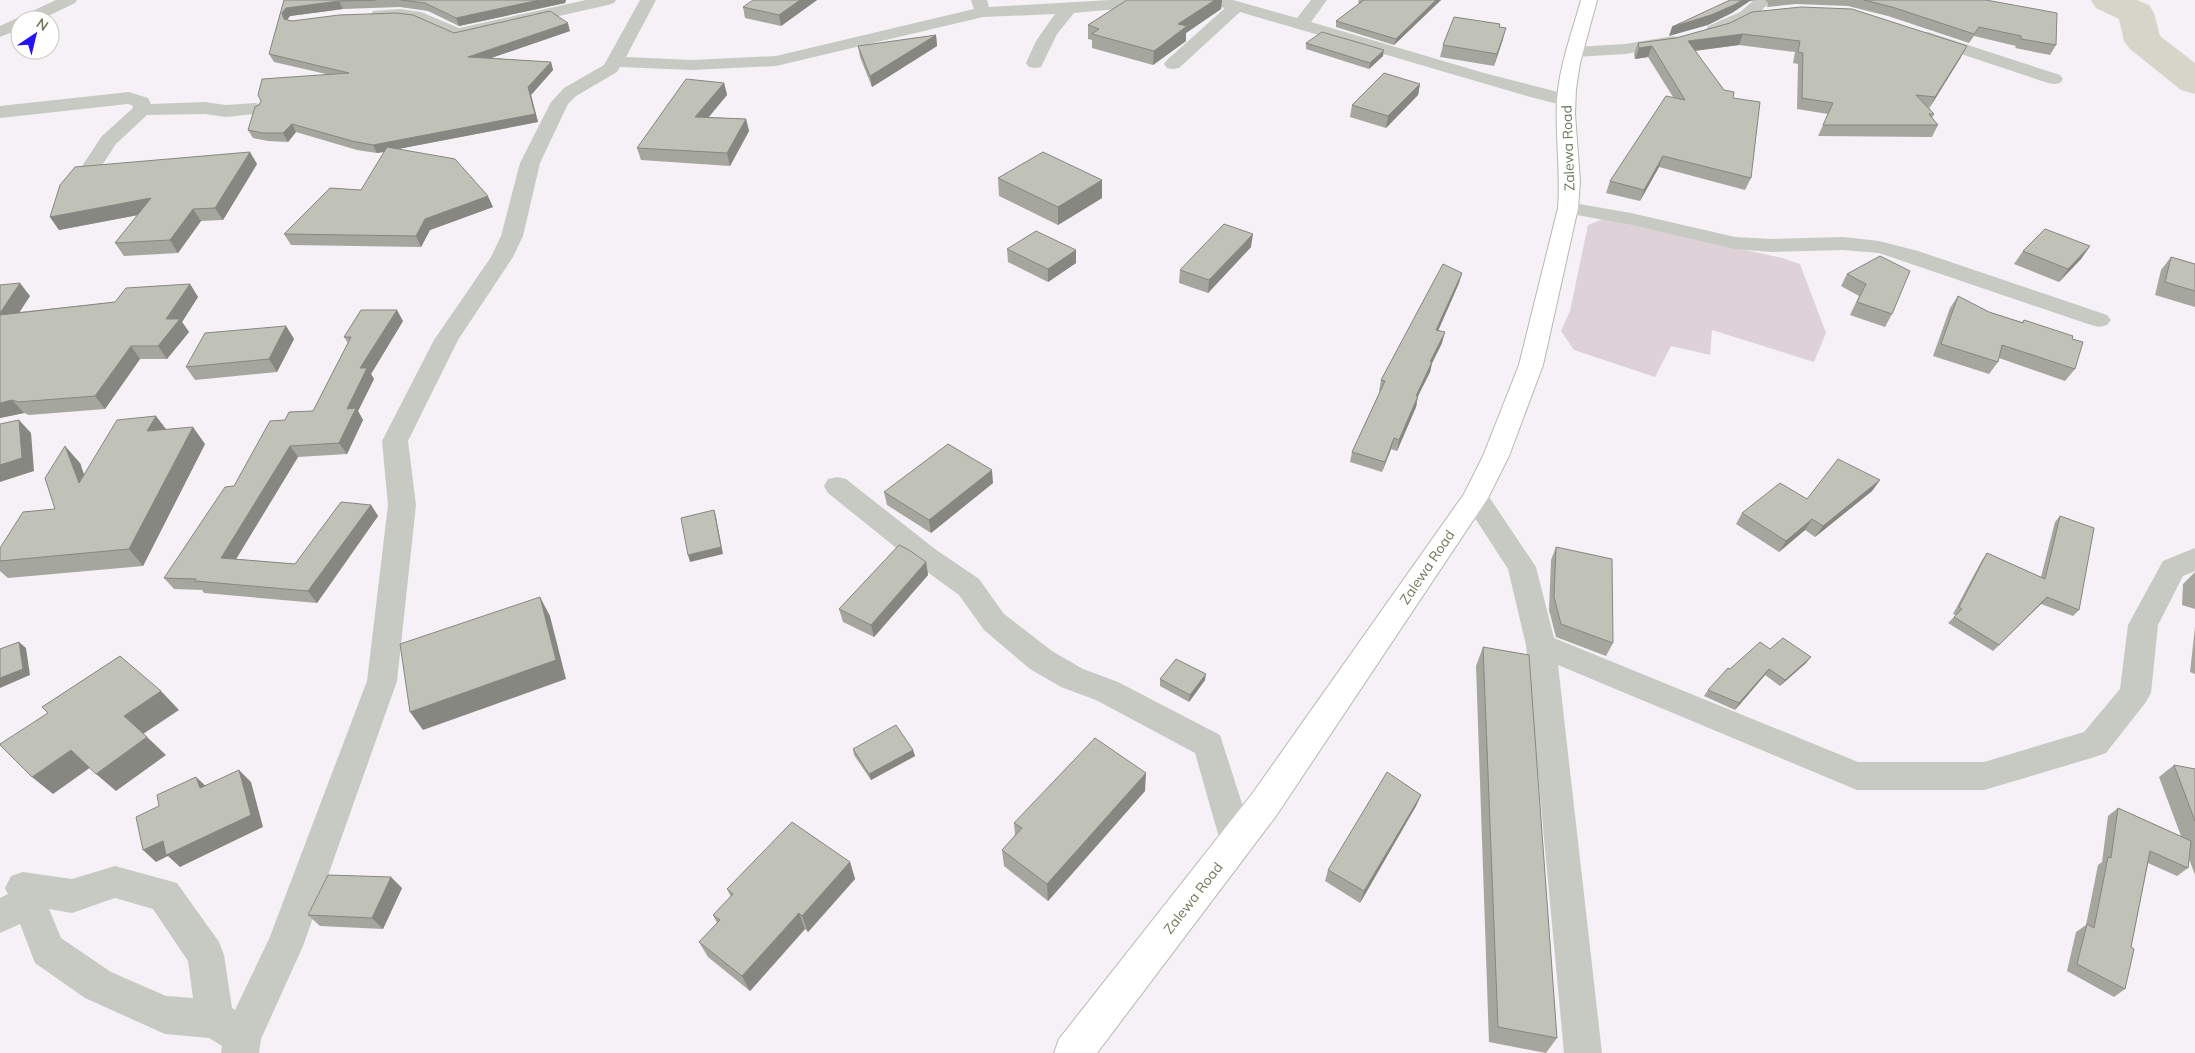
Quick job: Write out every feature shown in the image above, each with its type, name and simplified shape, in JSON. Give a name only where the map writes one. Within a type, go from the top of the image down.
[{"type":"highway","name":"Zalewa Road","points":[[1073,1053],[1269,797],[1475,498],[1496,456],[1531,365],[1568,208],[1571,186],[1566,100],[1575,52],[1589,0]]},
{"type":"street","points":[[27,2],[50,10],[69,0]]},
{"type":"street","points":[[360,15],[400,14],[421,17],[456,34],[608,0]]},
{"type":"street","points":[[232,1036],[284,946],[382,681],[402,505],[396,441],[446,340],[502,258],[512,236],[530,163],[560,102],[570,92],[611,68],[648,0]]},
{"type":"street","points":[[615,62],[692,65],[776,61],[981,6],[1068,9],[1160,0]]},
{"type":"street","points":[[1207,0],[1237,6],[1399,52],[1519,90],[1566,100]]},
{"type":"street","points":[[1301,24],[1320,0]]},
{"type":"street","points":[[1173,64],[1237,6]]},
{"type":"street","points":[[1575,52],[1625,49],[1697,36],[1767,7]]},
{"type":"street","points":[[1035,63],[1043,42],[1053,25],[1068,9]]},
{"type":"street","points":[[1909,31],[2054,79]]},
{"type":"street","points":[[0,112],[129,98],[141,102],[142,109]]},
{"type":"street","points":[[88,172],[109,140],[142,109],[205,108],[226,111],[255,108]]},
{"type":"street","points":[[1568,208],[1601,212],[1702,236],[1765,247],[1786,247],[1829,242],[1880,247],[2012,289],[2099,320]]},
{"type":"street","points":[[837,486],[925,556],[969,587],[994,622],[1041,660],[1072,678],[1107,691],[1209,745],[1237,840]]},
{"type":"street","points":[[1475,498],[1522,567],[1541,645],[1582,1053]]},
{"type":"street","points":[[1541,645],[1856,776],[1984,776],[2095,743],[2135,692],[2143,625],[2173,569],[2195,559]]},
{"type":"street","points":[[115,882],[164,895],[206,955],[232,1036],[165,1016],[98,985],[48,950],[14,909],[23,888],[72,896],[115,882]]},
{"type":"shaded area","points":[[1603,219],[1782,258],[1800,264],[1826,333],[1814,362],[1712,330],[1710,355],[1671,346],[1655,377],[1574,350],[1561,331],[1570,311],[1588,225]]},
{"type":"building","points":[[284,0],[376,0],[339,1],[286,8],[282,13],[284,19],[292,21],[339,15],[397,13],[413,15],[454,33],[550,11],[568,23],[468,57],[551,62],[528,87],[535,114],[373,145],[292,124],[283,133],[263,133],[248,130],[255,107],[261,101],[258,95],[262,79],[349,73],[269,54]]},
{"type":"building","points":[[401,0],[539,0],[456,18],[425,3]]},
{"type":"building","points":[[753,0],[800,0],[779,15],[743,7]]},
{"type":"building","points":[[1127,0],[1215,0],[1178,24],[1187,26],[1154,51],[1092,34],[1099,29],[1088,25]]},
{"type":"building","points":[[1364,0],[1436,0],[1396,39],[1336,21]]},
{"type":"building","points":[[1730,0],[1742,0],[1711,15],[1672,27]]},
{"type":"building","points":[[1864,0],[1986,0],[2057,13],[2056,45],[2021,39],[2021,36],[1979,27],[1974,34],[1892,7]]},
{"type":"building","points":[[1801,7],[1852,9],[1967,46],[1935,97],[1916,95],[1934,114],[1929,114],[1938,125],[1823,125],[1833,103],[1802,98],[1803,53],[1798,52],[1800,41],[1743,34],[1688,41],[1724,90],[1734,92],[1733,98],[1760,102],[1751,178],[1663,156],[1644,190],[1610,181],[1666,96],[1685,100],[1652,46],[1639,48],[1638,43],[1676,38],[1730,23],[1752,12]]},
{"type":"building","points":[[1454,17],[1500,24],[1499,27],[1506,28],[1497,54],[1443,45]]},
{"type":"building","points":[[1322,32],[1384,50],[1370,63],[1306,43]]},
{"type":"building","points":[[936,35],[870,76],[858,46]]},
{"type":"building","points":[[1384,73],[1420,84],[1388,116],[1352,105]]},
{"type":"building","points":[[686,79],[724,83],[695,117],[746,119],[727,153],[637,148]]},
{"type":"building","points":[[387,147],[455,159],[488,196],[425,219],[416,236],[284,234],[330,188],[361,190]]},
{"type":"building","points":[[250,152],[215,208],[193,209],[170,240],[115,243],[151,198],[50,217],[60,185],[75,167]]},
{"type":"building","points":[[1043,152],[1102,180],[1058,207],[998,178]]},
{"type":"building","points":[[1224,224],[1253,234],[1209,280],[1180,270]]},
{"type":"building","points":[[2045,229],[2090,246],[2068,269],[2023,251]]},
{"type":"building","points":[[1036,231],[1076,250],[1048,269],[1007,249]]},
{"type":"building","points":[[1880,256],[1910,271],[1892,314],[1857,302],[1866,284],[1847,274]]},
{"type":"building","points":[[2171,257],[2195,264],[2195,291],[2165,282]]},
{"type":"building","points":[[1443,264],[1462,273],[1436,330],[1445,332],[1430,362],[1432,362],[1399,440],[1394,438],[1385,462],[1352,452],[1385,381],[1381,380]]},
{"type":"building","points":[[20,283],[0,313],[0,285]]},
{"type":"building","points":[[190,284],[166,319],[180,319],[158,346],[131,346],[95,396],[18,402],[12,400],[0,403],[0,315],[115,302],[126,288]]},
{"type":"building","points":[[1958,296],[1989,312],[2023,323],[2024,320],[2073,336],[2072,339],[2083,342],[2075,369],[2002,345],[1998,362],[1941,344]]},
{"type":"building","points":[[361,310],[397,310],[360,368],[367,368],[347,409],[356,408],[339,443],[290,446],[221,558],[295,564],[341,502],[371,505],[308,591],[195,581],[196,579],[164,578],[225,487],[234,486],[270,421],[285,420],[289,412],[313,411],[351,337],[344,337]]},
{"type":"building","points":[[286,326],[269,359],[186,367],[205,333]]},
{"type":"building","points":[[156,416],[147,431],[193,427],[129,549],[0,561],[0,548],[23,512],[55,509],[45,478],[65,446],[79,483],[117,420]]},
{"type":"building","points":[[19,420],[22,458],[0,465],[0,424]]},
{"type":"building","points":[[948,444],[992,470],[929,520],[884,492]]},
{"type":"building","points":[[1838,459],[1880,480],[1823,526],[1812,519],[1786,541],[1742,513],[1780,483],[1807,499]]},
{"type":"building","points":[[714,510],[721,547],[688,555],[681,518]]},
{"type":"building","points":[[2060,516],[2094,528],[2079,610],[2047,597],[1999,645],[1954,617],[1962,609],[1959,607],[1987,553],[2045,579]]},
{"type":"building","points":[[899,545],[926,562],[871,625],[839,609]]},
{"type":"building","points":[[1556,547],[1612,559],[1613,643],[1561,624],[1554,597]]},
{"type":"building","points":[[540,597],[556,660],[410,712],[400,644]]},
{"type":"building","points":[[1783,638],[1811,657],[1785,680],[1769,669],[1739,703],[1708,690],[1728,668],[1730,669],[1760,642],[1770,649]]},
{"type":"building","points":[[19,642],[23,669],[0,678],[0,649]]},
{"type":"building","points":[[1483,647],[1529,655],[1557,1038],[1498,1027]]},
{"type":"building","points":[[120,656],[161,691],[124,716],[147,737],[96,774],[71,750],[32,777],[0,744],[48,713],[42,707]]},
{"type":"building","points":[[1176,659],[1206,674],[1190,695],[1160,679]]},
{"type":"building","points":[[896,725],[913,750],[869,774],[853,749]]},
{"type":"building","points":[[1095,738],[1146,773],[1047,884],[1002,850],[1022,828],[1014,823]]},
{"type":"building","points":[[2174,765],[2195,769],[2195,821]]},
{"type":"building","points":[[239,770],[251,815],[166,855],[163,841],[143,850],[136,817],[159,806],[157,795],[196,777],[200,788]]},
{"type":"building","points":[[1387,772],[1421,795],[1364,891],[1328,870]]},
{"type":"building","points":[[2118,808],[2191,841],[2188,868],[2150,851],[2131,947],[2134,949],[2125,989],[2077,964],[2087,924],[2094,928],[2108,857],[2111,858]]},
{"type":"building","points":[[792,822],[850,862],[802,916],[799,913],[742,976],[699,942],[720,920],[713,915],[733,894],[727,889]]},
{"type":"building","points":[[328,875],[391,877],[372,918],[308,915]]},
{"type":"waterway","points":[[2109,0],[2136,13],[2143,41],[2195,82]]}]
